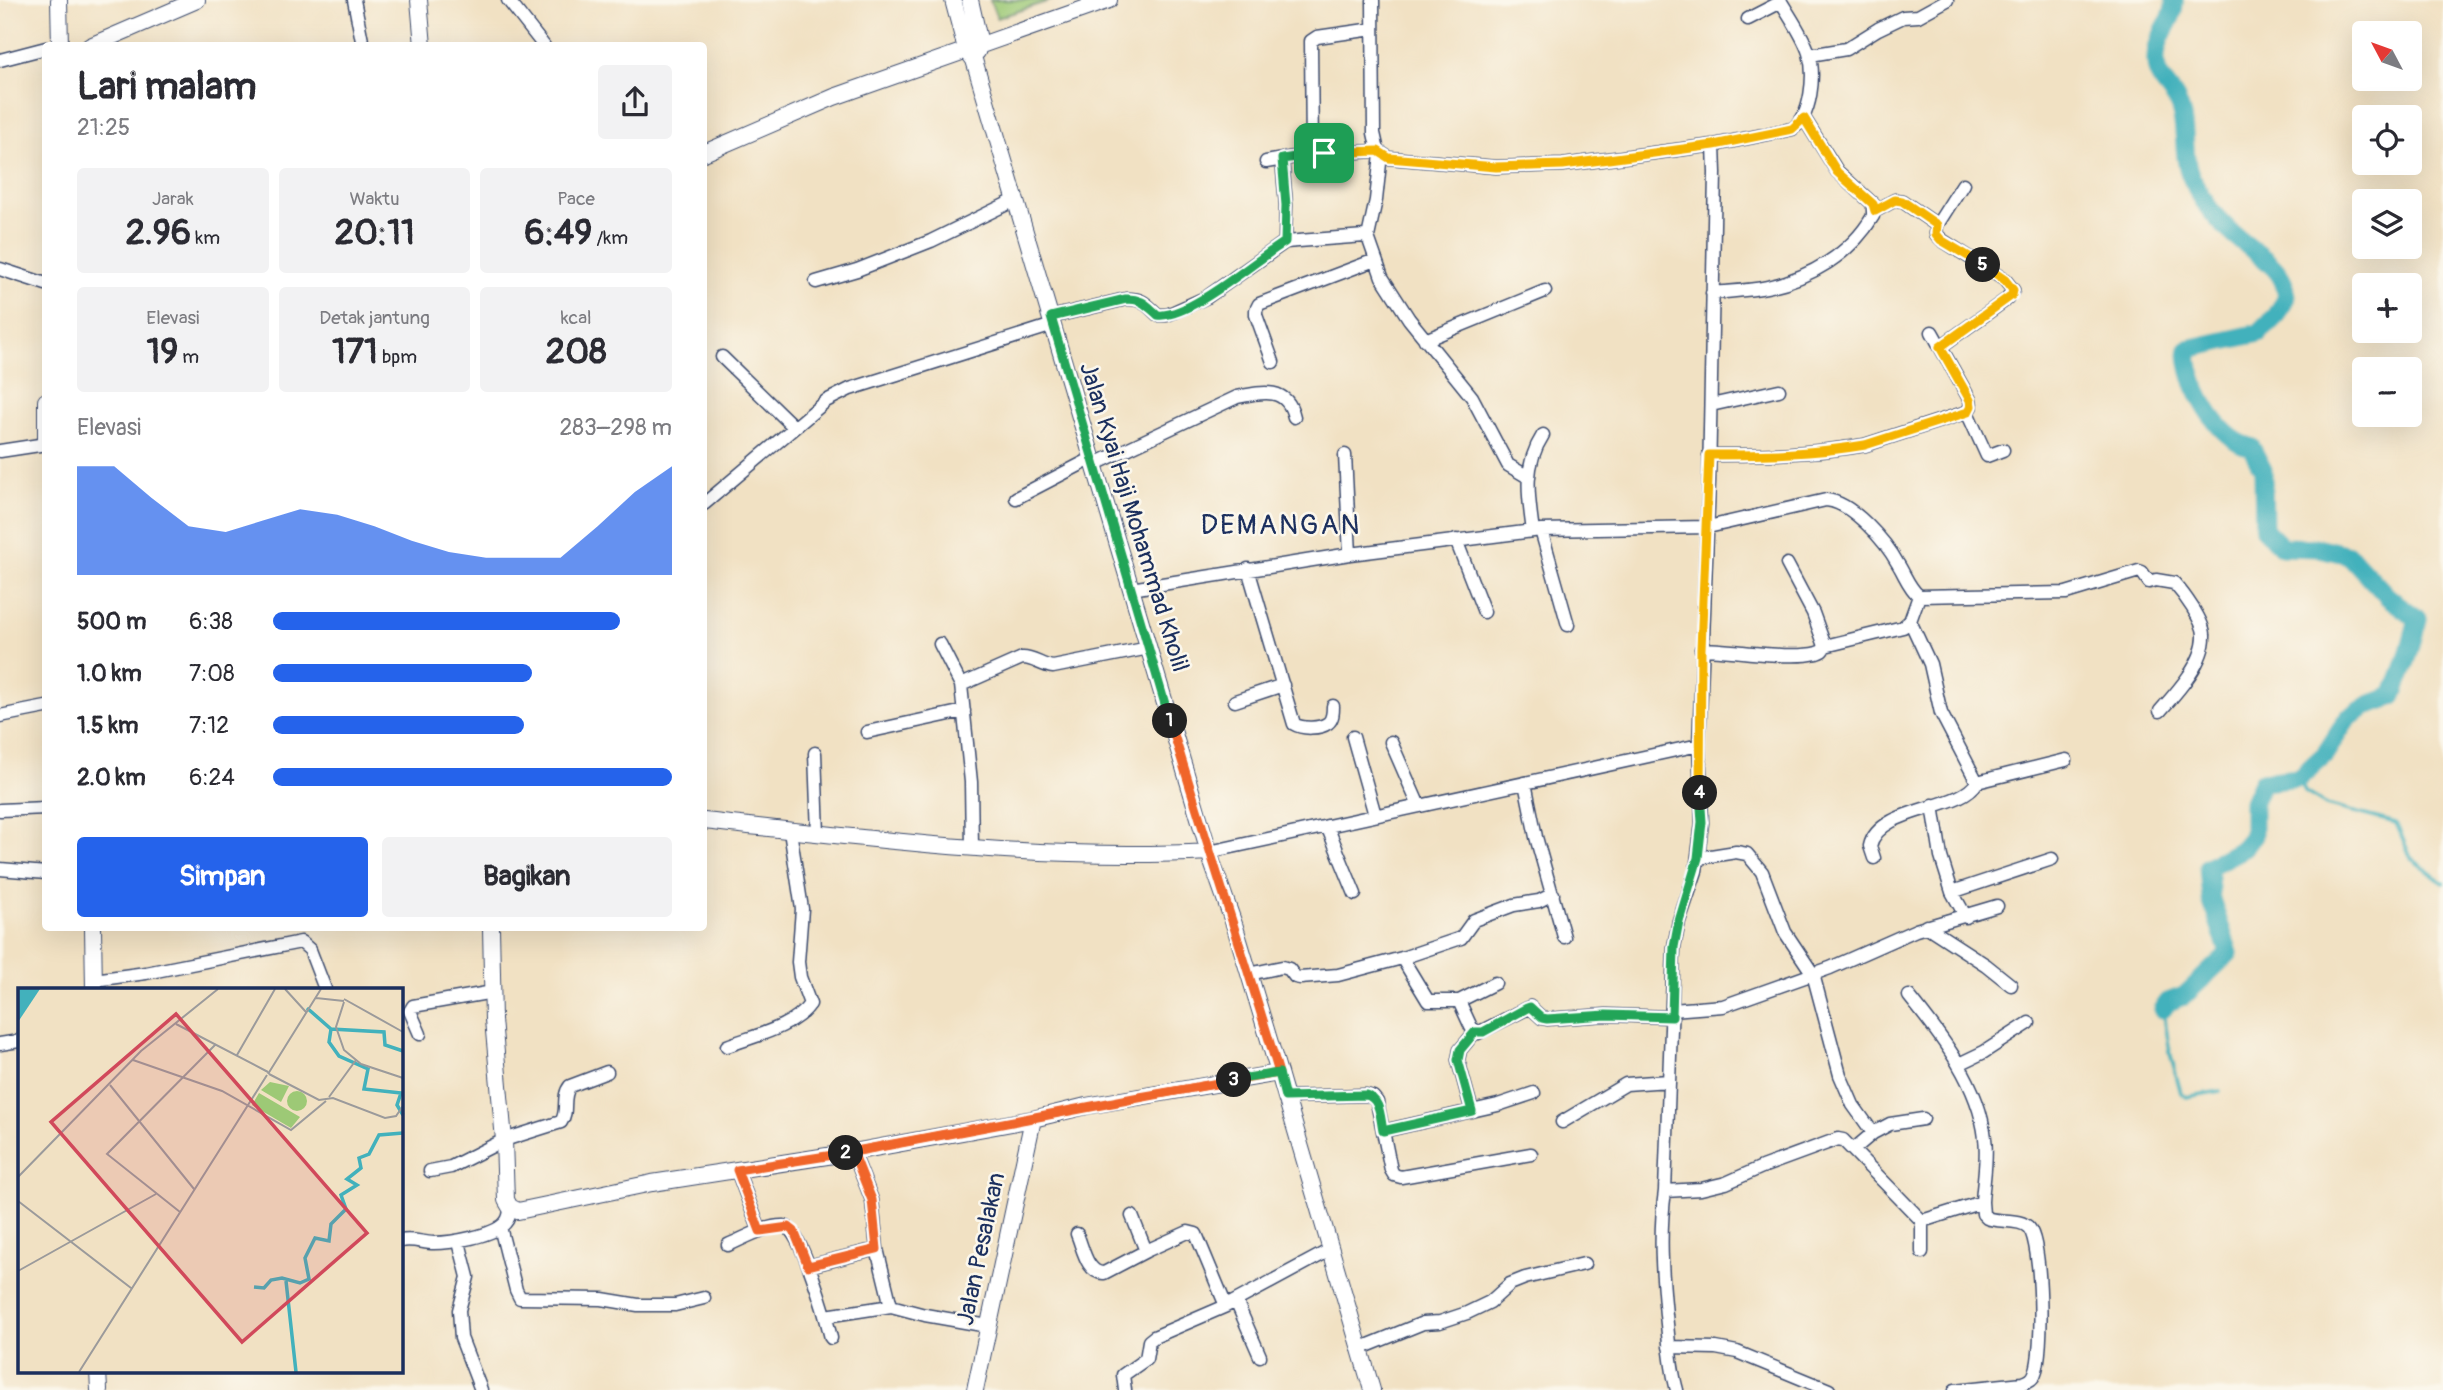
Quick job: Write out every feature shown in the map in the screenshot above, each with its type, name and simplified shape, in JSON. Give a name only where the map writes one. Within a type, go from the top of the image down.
[{"type":"street","points":[[55,42],[59,0]]},
{"type":"street","points":[[99,42],[197,0]]},
{"type":"street","points":[[354,0],[362,42]]},
{"type":"street","points":[[419,0],[423,42]]},
{"type":"street","points":[[509,0],[541,42]]},
{"type":"street","points":[[953,0],[973,51]]},
{"type":"street","points":[[970,0],[973,51]]},
{"type":"street","points":[[707,152],[834,97],[973,51],[1110,0]]},
{"type":"street","points":[[1373,0],[1374,133],[1379,152],[1376,200],[1368,237],[1374,260],[1382,277],[1426,340],[1472,397],[1508,465],[1528,477]]},
{"type":"street","points":[[1810,55],[1846,49],[1878,29],[1903,17],[1918,16],[1947,0]]},
{"type":"street","points":[[1266,162],[1312,154],[1379,152],[1389,158],[1520,167],[1563,165],[1714,145],[1792,129],[1804,118],[1808,108],[1810,55],[1781,1],[1748,19]]},
{"type":"street","points":[[1312,154],[1311,41],[1318,37],[1373,29]]},
{"type":"street","points":[[0,60],[42,49]]},
{"type":"street","name":"Jalan Kyai Haji Mohammad Kholil","points":[[973,51],[1092,462],[1209,852],[1250,975],[1372,1390]]},
{"type":"street","points":[[1804,118],[1837,172],[1873,204],[1875,211]]},
{"type":"street","points":[[1677,1390],[1669,1347],[1661,1258],[1661,1222],[1665,1191],[1676,933],[1698,858],[1702,822],[1699,745],[1708,527],[1714,145]]},
{"type":"street","points":[[1282,159],[1286,205],[1285,242]]},
{"type":"street","points":[[1940,347],[2007,299],[2013,290],[2005,280],[1941,240],[1936,234],[1937,225],[1962,184]]},
{"type":"street","points":[[816,282],[858,270],[931,241],[1015,200]]},
{"type":"street","points":[[1712,293],[1767,287],[1814,270],[1845,252],[1865,229],[1875,211],[1895,200],[1902,201],[1937,225]]},
{"type":"street","points":[[707,501],[826,401],[850,388],[1126,299],[1144,301],[1158,315],[1167,315],[1207,297],[1285,242],[1323,237],[1368,237]]},
{"type":"street","points":[[1273,362],[1256,315],[1259,304],[1374,260]]},
{"type":"street","points":[[0,269],[42,283]]},
{"type":"street","points":[[1426,340],[1545,291]]},
{"type":"street","points":[[1709,455],[1777,454],[1856,447],[1968,412],[1970,400],[1932,332]]},
{"type":"street","points":[[722,357],[794,427]]},
{"type":"street","points":[[1711,405],[1779,390]]},
{"type":"street","points":[[1016,498],[1237,397],[1262,392],[1277,394],[1292,407],[1294,418]]},
{"type":"street","points":[[1968,412],[1987,456],[2003,450]]},
{"type":"street","points":[[1543,435],[1532,456],[1527,491],[1537,531],[1568,625]]},
{"type":"street","points":[[0,451],[42,445]]},
{"type":"street","points":[[1345,455],[1350,554]]},
{"type":"street","points":[[1131,589],[1350,554],[1537,531],[1708,527],[1832,501],[1842,504],[1856,514],[1883,543],[1898,562],[1911,588],[1919,596],[2066,593],[2139,571],[2149,582],[2156,580],[2174,583],[2188,601],[2204,635],[2194,668],[2160,711]]},
{"type":"street","points":[[1455,540],[1484,612]]},
{"type":"street","points":[[1787,564],[1813,613],[1825,646]]},
{"type":"street","points":[[1248,569],[1292,719],[1297,727],[1330,722],[1334,706]]},
{"type":"street","points":[[1701,649],[1795,655],[1819,653],[1825,646],[1903,627],[1910,621],[1919,596]]},
{"type":"street","points":[[1910,621],[1930,664],[1941,713],[1977,782]]},
{"type":"street","points":[[940,644],[961,685],[971,782],[972,848]]},
{"type":"street","points":[[961,685],[1022,658],[1028,657],[1053,667],[1149,648]]},
{"type":"street","points":[[1235,701],[1283,685]]},
{"type":"street","points":[[0,716],[42,708]]},
{"type":"street","points":[[867,732],[964,711]]},
{"type":"street","points":[[1353,737],[1375,815]]},
{"type":"street","points":[[1391,742],[1419,806]]},
{"type":"street","points":[[707,821],[972,848],[1156,855],[1209,852],[1699,745]]},
{"type":"street","points":[[814,753],[818,834]]},
{"type":"street","points":[[1874,858],[1870,846],[1880,829],[1901,817],[1960,796],[1971,790],[1977,782],[2066,760]]},
{"type":"street","points":[[1525,783],[1536,837],[1564,937]]},
{"type":"street","points":[[1933,805],[1941,858],[1952,892],[1966,917]]},
{"type":"street","points":[[0,810],[42,808]]},
{"type":"street","points":[[1326,826],[1355,894]]},
{"type":"street","points":[[727,1046],[790,1022],[810,1004],[800,977],[798,962],[802,909],[790,831]]},
{"type":"street","points":[[1698,858],[1736,852],[1747,854],[1756,862],[1785,932],[1813,974],[1840,1075],[1853,1105],[1873,1133]]},
{"type":"street","points":[[1952,892],[2052,859]]},
{"type":"street","points":[[0,869],[42,873]]},
{"type":"street","points":[[1250,975],[1282,967],[1289,969],[1295,977],[1338,975],[1402,958],[1461,938],[1474,920],[1514,905],[1539,901],[1553,894]]},
{"type":"street","points":[[1475,1032],[1483,1032],[1530,1007],[1547,1019],[1672,1014],[1723,1006],[1813,974],[1926,926],[1966,917],[1997,906]]},
{"type":"street","points":[[1926,926],[1986,965],[2011,985]]},
{"type":"street","points":[[93,931],[94,985],[301,942],[310,950],[325,988]]},
{"type":"street","points":[[402,1241],[408,1239],[431,1244],[459,1242],[500,1227],[505,1223],[510,1208],[506,1200],[491,931]]},
{"type":"street","points":[[1402,958],[1428,1001],[1459,1001],[1495,983]]},
{"type":"street","points":[[420,1034],[410,1011],[413,1006],[493,992]]},
{"type":"street","points":[[1909,996],[1944,1039],[1959,1064],[1980,1115],[1986,1139],[1983,1214],[1987,1218],[2024,1224],[2032,1232],[2038,1271],[2042,1341],[2036,1372],[2030,1381],[1955,1390]]},
{"type":"street","points":[[1459,1001],[1475,1032]]},
{"type":"street","points":[[1959,1064],[1984,1052],[2029,1023]]},
{"type":"street","points":[[1472,1111],[1458,1060],[1460,1050],[1475,1032]]},
{"type":"street","points":[[0,1044],[18,1041]]},
{"type":"street","points":[[430,1171],[451,1167],[504,1140],[561,1122],[565,1116],[565,1097],[570,1086],[607,1072]]},
{"type":"street","points":[[510,1208],[518,1210],[652,1183],[853,1152],[1033,1119],[1098,1104],[1279,1073]]},
{"type":"street","points":[[1562,1122],[1626,1084],[1668,1081]]},
{"type":"street","points":[[1383,1131],[1472,1111],[1534,1093]]},
{"type":"street","points":[[1285,1097],[1373,1097],[1377,1102],[1391,1170],[1401,1177],[1531,1154]]},
{"type":"street","name":"Jalan Pesalakan","points":[[975,1390],[1033,1119]]},
{"type":"street","points":[[1853,1150],[1873,1133],[1890,1124],[1923,1119]]},
{"type":"street","points":[[1665,1191],[1701,1189],[1726,1183],[1838,1139],[1843,1140],[1922,1221],[1922,1252]]},
{"type":"street","points":[[853,1152],[872,1200],[877,1249],[891,1306]]},
{"type":"street","points":[[737,1170],[760,1231]]},
{"type":"street","points":[[1922,1221],[1982,1202]]},
{"type":"street","points":[[1132,1216],[1146,1251]]},
{"type":"street","points":[[500,1227],[520,1298],[602,1299],[638,1305],[675,1305],[704,1298]]},
{"type":"street","points":[[728,1245],[760,1231],[789,1227],[794,1231],[826,1316],[831,1338]]},
{"type":"street","points":[[1077,1234],[1092,1269],[1098,1273],[1104,1273],[1188,1231],[1196,1234],[1260,1356]]},
{"type":"street","points":[[459,1242],[468,1278],[459,1310],[461,1338],[481,1390]]},
{"type":"street","points":[[808,1266],[877,1249]]},
{"type":"street","points":[[1125,1390],[1123,1375],[1146,1359],[1149,1341],[1154,1336],[1231,1303],[1330,1250]]},
{"type":"street","points":[[1359,1349],[1416,1325],[1440,1322],[1467,1313],[1489,1302],[1510,1284],[1525,1278],[1584,1264]]},
{"type":"street","points":[[826,1316],[891,1306],[988,1326]]},
{"type":"street","points":[[1669,1347],[1716,1348],[1737,1352],[1821,1389]]},
{"type":"street","points":[[99,1372],[99,1390]]},
{"type":"green space","points":[[990,0],[1052,0],[997,18]]},
{"type":"waterway","points":[[2163,1009],[2168,1002],[2184,996],[2229,953],[2211,899],[2208,867],[2242,849],[2253,836],[2253,802],[2262,782],[2299,778],[2325,754],[2348,718],[2369,705],[2393,696],[2418,619],[2388,597],[2349,555],[2320,548],[2282,547],[2264,529],[2263,470],[2251,447],[2238,442],[2216,422],[2206,408],[2193,378],[2188,349],[2259,333],[2277,315],[2287,296],[2279,274],[2268,261],[2221,222],[2192,179],[2185,152],[2182,115],[2175,98],[2159,75],[2156,60],[2159,42],[2173,13],[2174,0]]},
{"type":"waterway","points":[[2299,778],[2305,792],[2326,805],[2396,823],[2411,858],[2443,883]]},
{"type":"waterway","points":[[2163,1009],[2170,1052],[2181,1093],[2186,1097],[2220,1091]]},
{"type":"district","name":"DEMANGAN","points":[[1281,525]]},
{"type":"route","points":[[1324,153],[1282,159],[1286,205],[1285,242],[1207,297],[1162,316],[1144,301],[1126,299],[1051,317],[1213,865],[1235,927],[1279,1073],[1134,1098],[1033,1119],[853,1152],[737,1170],[760,1231],[780,1226],[789,1227],[794,1231],[808,1266],[877,1249],[872,1200],[853,1152],[1134,1098],[1212,1084],[1279,1073],[1285,1097],[1373,1097],[1377,1102],[1383,1131],[1472,1111],[1458,1060],[1460,1050],[1475,1032],[1483,1032],[1527,1008],[1530,1007],[1547,1019],[1606,1015],[1672,1017],[1676,933],[1696,871],[1702,822],[1699,745],[1709,455],[1777,454],[1848,448],[1968,412],[1970,400],[1940,347],[2012,295],[2010,284],[1941,240],[1935,231],[1937,225],[1913,206],[1895,200],[1875,211],[1873,204],[1837,172],[1804,118],[1792,129],[1714,145],[1563,165],[1496,167],[1389,158],[1378,151],[1324,153]]}]
